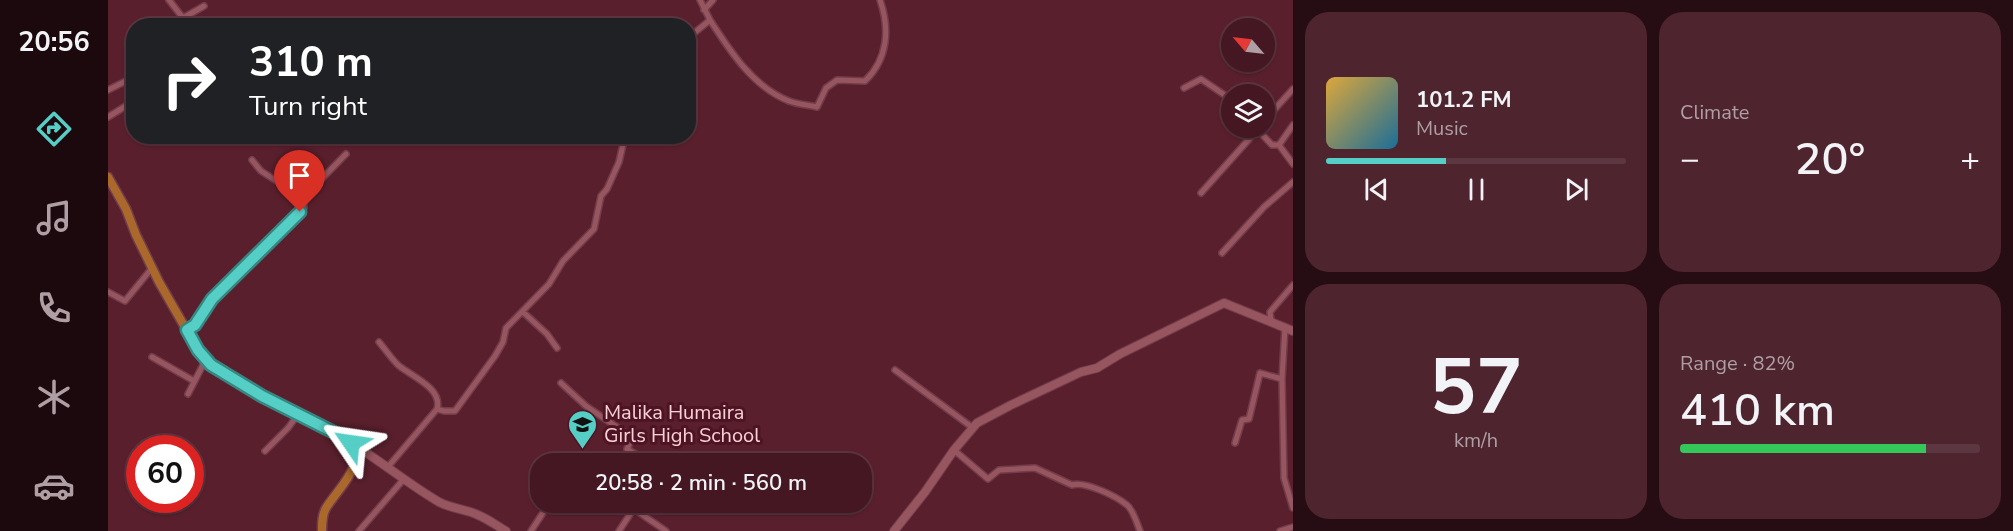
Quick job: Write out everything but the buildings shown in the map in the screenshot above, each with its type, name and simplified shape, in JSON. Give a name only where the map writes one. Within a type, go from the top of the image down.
[{"type":"main road","points":[[108,177],[126,209],[135,235],[152,268],[198,350],[206,360],[262,396],[347,439],[354,446],[356,457],[351,473],[325,509],[322,531]]},
{"type":"street","points":[[169,0],[183,18],[204,6]]},
{"type":"street","points":[[700,0],[724,41],[757,82],[789,101],[817,107],[826,88],[837,80],[865,81],[875,71],[882,58],[885,35],[880,0]]},
{"type":"street","points":[[704,10],[713,0]]},
{"type":"street","points":[[696,31],[710,20]]},
{"type":"street","points":[[1184,88],[1201,79],[1221,93]]},
{"type":"street","points":[[108,90],[126,81]]},
{"type":"street","points":[[1275,109],[1293,89]]},
{"type":"street","points":[[108,117],[126,106]]},
{"type":"street","points":[[1279,146],[1293,125]]},
{"type":"street","points":[[1202,193],[1249,138]]},
{"type":"street","points":[[1266,138],[1272,145],[1279,146],[1293,164]]},
{"type":"street","points":[[436,409],[455,411],[495,356],[503,342],[506,328],[549,284],[563,261],[594,229],[601,196],[607,189],[619,162],[623,144]]},
{"type":"street","points":[[303,198],[346,154]]},
{"type":"street","points":[[252,160],[261,171],[303,198]]},
{"type":"street","points":[[1222,253],[1264,207],[1293,182]]},
{"type":"street","points":[[187,330],[195,325],[212,299],[304,208],[303,198]]},
{"type":"street","points":[[108,292],[125,301],[152,268]]},
{"type":"street","points":[[1271,321],[1270,312],[1293,285]]},
{"type":"street","points":[[894,531],[977,423],[1011,405],[1081,372],[1097,368],[1120,354],[1224,303],[1293,332]]},
{"type":"street","points":[[523,312],[547,334],[557,348]]},
{"type":"street","points":[[1285,327],[1282,379],[1284,478],[1293,508]]},
{"type":"street","points":[[379,342],[397,364],[435,392],[439,403],[387,468]]},
{"type":"street","points":[[152,357],[194,381]]},
{"type":"street","points":[[188,394],[206,360]]},
{"type":"street","points":[[895,370],[973,428]]},
{"type":"street","points":[[1235,443],[1242,420],[1249,419],[1260,373],[1282,379]]},
{"type":"street","points":[[561,383],[586,406],[630,436],[632,438],[627,449],[633,453]]},
{"type":"street","points":[[265,451],[288,428],[299,413]]},
{"type":"street","points":[[351,443],[374,457],[403,480],[439,501],[457,510],[477,514],[506,531]]},
{"type":"street","points":[[954,450],[988,479],[999,470],[1035,468],[1072,485],[1078,483],[1100,490],[1129,506],[1140,531]]},
{"type":"street","points":[[359,531],[403,480]]},
{"type":"street","points":[[531,531],[543,513]]},
{"type":"street","points":[[620,531],[631,513]]},
{"type":"street","points":[[640,513],[666,531]]},
{"type":"street","points":[[1280,531],[1293,527]]},
{"type":"place","name":"Malika Humaira Girls High School","points":[[583,450]]},
{"type":"route","points":[[300,212],[212,299],[195,325],[187,330],[198,350],[211,365],[262,396],[302,414],[351,443]]}]
